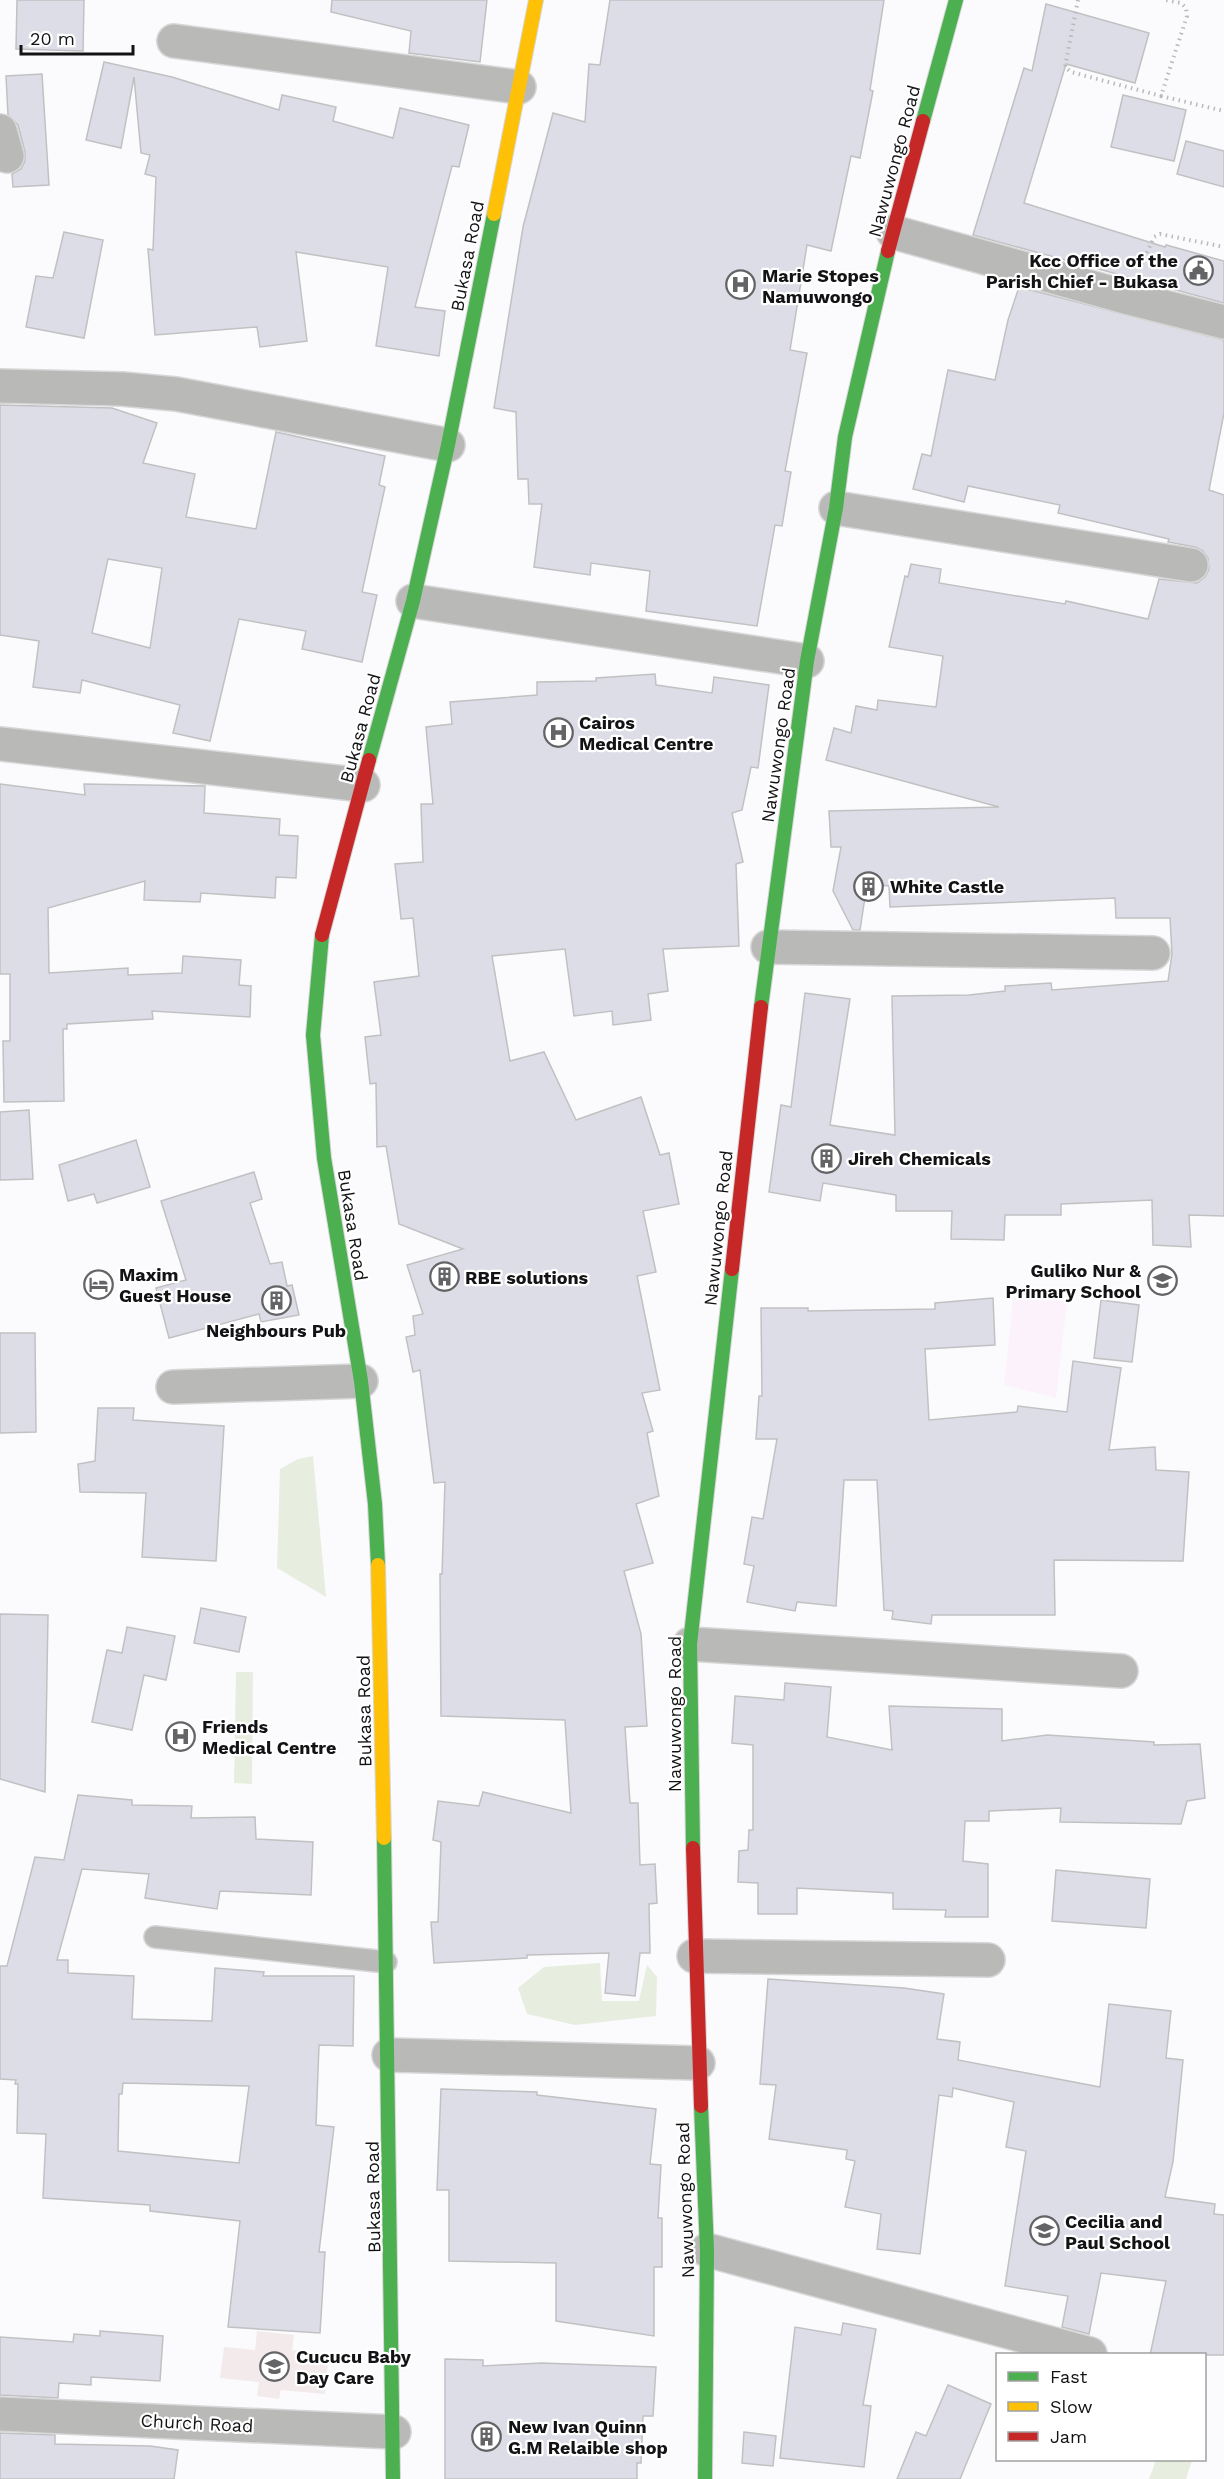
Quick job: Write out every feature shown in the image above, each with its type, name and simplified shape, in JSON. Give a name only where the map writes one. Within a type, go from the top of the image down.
[{"type":"street","name":"Bukasa Road","points":[[393,2479],[389,2055],[380,1611],[375,1504],[361,1381],[324,1158],[313,1035],[323,929],[413,601],[448,445],[536,0]]},
{"type":"street","name":"Nawuwongo Road","points":[[705,2479],[707,2250],[694,1956],[690,1644],[768,947],[807,661],[836,508],[845,437],[893,232],[956,0]]},
{"type":"street","points":[[174,41],[519,87]]},
{"type":"street","points":[[893,232],[1224,322]]},
{"type":"street","points":[[0,386],[122,389],[176,394],[448,445]]},
{"type":"street","points":[[836,508],[1191,565]]},
{"type":"street","points":[[413,601],[807,661]]},
{"type":"street","points":[[0,744],[363,785]]},
{"type":"street","points":[[768,947],[1153,953]]},
{"type":"street","points":[[173,1387],[361,1381]]},
{"type":"street","points":[[690,1644],[1121,1671]]},
{"type":"street","points":[[694,1956],[988,1960]]},
{"type":"street","points":[[389,2055],[698,2063]]},
{"type":"street","points":[[707,2250],[1083,2353]]},
{"type":"street","name":"Church Road","points":[[0,2414],[394,2432]]},
{"type":"lane","points":[[155,1937],[386,1962]]},
{"type":"path","points":[[1078,0],[1065,67],[1071,72],[1224,111]]},
{"type":"path","points":[[1161,96],[1187,16],[1186,8],[1181,3],[1166,0]]},
{"type":"path","points":[[1129,298],[1154,237],[1160,234],[1224,247]]},
{"type":"shaded area","points":[[1046,1294],[1067,1302],[1056,1398],[1004,1385],[1013,1298]]},
{"type":"shaded area","name":"Cucucu Baby Day Care","points":[[257,2331],[294,2335],[292,2350],[329,2354],[325,2394],[281,2390],[279,2399],[257,2396],[259,2382],[220,2378],[224,2347],[255,2350]]},
{"type":"green space","points":[[313,1456],[326,1597],[277,1568],[280,1469],[298,1459]]},
{"type":"green space","points":[[236,1672],[253,1672],[252,1784],[234,1783]]},
{"type":"green space","points":[[600,1963],[602,2001],[639,2001],[647,1965],[657,1977],[656,2016],[575,2025],[527,2014],[518,1988],[544,1967]]},
{"type":"green space","points":[[1156,2461],[1192,2461],[1186,2479],[1149,2479]]},
{"type":"building","points":[[17,0],[84,0],[83,51],[16,49]]},
{"type":"building","points":[[332,0],[487,0],[480,62],[409,53],[411,31],[331,12]]},
{"type":"building","points":[[610,0],[884,0],[870,90],[873,91],[860,158],[851,156],[831,251],[807,245],[790,350],[807,353],[785,471],[791,472],[782,526],[775,525],[757,626],[646,611],[650,571],[591,563],[590,575],[534,567],[542,504],[529,504],[528,479],[518,479],[516,412],[494,408],[523,227],[553,113],[585,122],[589,64],[600,65]]},
{"type":"building","points":[[1046,4],[1149,33],[1135,83],[1066,64],[1024,203],[1165,247],[1166,245],[1224,261],[1224,303],[973,235],[1024,68],[1032,71]]},
{"type":"building","points":[[104,62],[172,77],[279,110],[282,95],[336,107],[333,121],[393,138],[400,108],[469,125],[459,167],[452,166],[415,307],[445,311],[439,356],[376,346],[388,267],[296,252],[307,341],[260,347],[257,327],[155,335],[148,249],[153,250],[156,177],[145,174],[150,155],[141,153],[134,77],[121,148],[86,140]]},
{"type":"building","points":[[42,74],[49,185],[13,187],[12,174],[21,169],[25,161],[25,152],[18,125],[8,115],[6,76]]},
{"type":"building","points":[[1123,95],[1186,110],[1174,161],[1111,147]]},
{"type":"building","points":[[1186,141],[1224,151],[1224,187],[1177,174]]},
{"type":"building","points":[[64,232],[103,240],[84,338],[26,327],[36,276],[53,278]]},
{"type":"building","points":[[1019,287],[1224,340],[1224,413],[1209,490],[1224,495],[1224,1216],[1189,1215],[1191,1247],[1153,1245],[1152,1200],[1061,1204],[1061,1215],[1005,1215],[1004,1240],[951,1239],[952,1211],[896,1211],[896,1195],[823,1183],[820,1201],[769,1192],[781,1105],[791,1107],[805,993],[850,999],[830,1125],[895,1135],[892,996],[969,995],[1005,991],[1005,986],[1051,983],[1052,990],[1168,981],[1172,954],[1170,918],[1116,918],[1115,898],[890,907],[889,886],[867,884],[860,930],[853,930],[833,891],[841,847],[831,847],[829,811],[999,807],[826,760],[834,728],[851,733],[856,706],[877,710],[878,700],[936,707],[943,656],[889,647],[905,576],[908,577],[911,564],[941,569],[939,583],[1065,604],[1066,601],[1148,619],[1159,579],[1197,583],[1205,577],[1209,569],[1208,558],[1203,551],[1195,547],[1058,513],[1060,505],[968,486],[964,502],[913,489],[922,454],[931,456],[948,370],[995,380],[1008,320]]},
{"type":"building","points":[[0,405],[112,408],[157,423],[143,463],[195,474],[186,517],[256,529],[276,432],[385,456],[379,485],[385,487],[362,592],[377,595],[362,662],[302,649],[306,631],[239,619],[210,741],[173,733],[180,705],[82,680],[80,693],[33,687],[39,641],[0,635]],"holes":[[[108,559],[162,568],[150,648],[92,633]]]},
{"type":"building","points":[[655,674],[656,685],[712,693],[714,677],[769,685],[758,768],[751,767],[742,810],[732,813],[743,862],[736,864],[739,946],[663,949],[668,991],[648,994],[651,1020],[613,1025],[612,1011],[574,1016],[565,949],[492,956],[510,1061],[544,1052],[576,1120],[641,1097],[660,1155],[669,1153],[679,1204],[643,1211],[656,1272],[637,1276],[660,1390],[642,1393],[653,1431],[647,1433],[659,1496],[636,1504],[653,1563],[624,1571],[641,1634],[647,1726],[625,1727],[630,1803],[638,1803],[640,1865],[655,1864],[657,1903],[649,1904],[650,1953],[640,1953],[635,1996],[605,1993],[609,1953],[527,1955],[527,1958],[434,1963],[431,1922],[438,1922],[441,1842],[433,1840],[438,1801],[479,1806],[483,1792],[571,1813],[565,1720],[441,1716],[440,1574],[442,1574],[445,1482],[434,1483],[420,1370],[413,1372],[406,1337],[415,1335],[413,1316],[423,1314],[407,1265],[463,1249],[399,1224],[386,1146],[377,1147],[376,1083],[370,1084],[365,1037],[381,1035],[374,982],[419,976],[413,918],[401,919],[395,864],[423,862],[421,804],[433,804],[426,727],[452,724],[450,702],[537,695],[537,682],[596,681],[596,678]]},
{"type":"building","points":[[0,784],[85,795],[84,784],[205,786],[204,813],[280,819],[279,835],[298,836],[296,878],[276,877],[275,898],[201,893],[200,902],[144,900],[145,881],[48,908],[49,973],[128,968],[128,975],[182,973],[183,956],[241,960],[239,985],[251,986],[250,1017],[152,1011],[153,1019],[67,1024],[67,1029],[63,1029],[64,1101],[4,1102],[3,1041],[10,1041],[10,974],[0,974]]},
{"type":"building","points":[[29,1110],[33,1179],[0,1180],[0,1112]]},
{"type":"building","points":[[136,1140],[150,1187],[97,1203],[94,1194],[68,1201],[59,1165]]},
{"type":"building","points":[[254,1172],[262,1199],[250,1203],[270,1264],[282,1262],[287,1286],[292,1285],[299,1315],[261,1322],[259,1314],[169,1338],[156,1288],[186,1280],[161,1201]]},
{"type":"building","points":[[993,1298],[995,1345],[925,1349],[929,1420],[1017,1412],[1018,1406],[1067,1412],[1073,1361],[1121,1368],[1109,1450],[1155,1447],[1156,1470],[1189,1472],[1183,1561],[1054,1560],[1055,1615],[932,1615],[931,1624],[892,1619],[893,1611],[884,1610],[877,1480],[844,1480],[836,1606],[797,1602],[795,1611],[747,1602],[754,1566],[744,1564],[752,1517],[763,1519],[777,1439],[756,1439],[759,1396],[762,1396],[761,1308],[808,1308],[808,1311],[935,1309],[935,1303]]},
{"type":"building","points":[[1101,1300],[1139,1305],[1132,1362],[1094,1358]]},
{"type":"building","points":[[0,1333],[35,1333],[36,1432],[0,1433]]},
{"type":"building","points":[[98,1408],[134,1408],[133,1420],[224,1426],[216,1561],[142,1557],[146,1493],[80,1492],[78,1464],[95,1461]]},
{"type":"building","points":[[201,1608],[246,1617],[239,1652],[194,1643]]},
{"type":"building","points":[[0,1614],[48,1615],[45,1792],[0,1779]]},
{"type":"building","points":[[127,1627],[175,1636],[166,1680],[144,1675],[132,1730],[92,1722],[107,1650],[122,1653]]},
{"type":"building","points":[[785,1683],[831,1687],[827,1737],[892,1750],[889,1706],[1002,1709],[1002,1741],[1047,1735],[1154,1742],[1154,1745],[1200,1744],[1205,1798],[1187,1801],[1181,1824],[1060,1822],[1061,1808],[989,1811],[989,1821],[965,1821],[963,1861],[988,1864],[988,1917],[945,1917],[946,1910],[893,1909],[893,1893],[797,1888],[797,1914],[758,1914],[758,1883],[738,1882],[739,1851],[748,1850],[749,1830],[753,1830],[753,1745],[732,1743],[735,1696],[784,1700]]},
{"type":"building","points":[[78,1795],[132,1800],[132,1805],[192,1806],[191,1818],[255,1817],[256,1839],[313,1842],[311,1895],[220,1891],[217,1909],[145,1898],[149,1874],[82,1869],[57,1960],[68,1960],[68,1973],[134,1976],[132,2019],[212,2021],[215,1968],[264,1972],[263,1976],[354,1976],[353,2046],[319,2045],[316,2125],[334,2127],[319,2252],[325,2252],[320,2333],[228,2327],[240,2221],[150,2211],[150,2205],[43,2198],[46,2134],[17,2133],[18,2084],[15,2084],[16,2080],[0,2079],[0,1966],[7,1966],[35,1857],[64,1860]],"holes":[[[123,2083],[249,2086],[239,2163],[118,2151],[119,2094],[122,2094]]]},
{"type":"building","points":[[1056,1870],[1150,1879],[1146,1928],[1052,1921]]},
{"type":"building","points":[[768,1979],[904,1988],[944,1994],[937,2039],[960,2042],[958,2060],[1100,2087],[1109,2004],[1171,2011],[1166,2058],[1183,2060],[1173,2162],[1165,2197],[1215,2204],[1214,2214],[1224,2215],[1224,2355],[1150,2353],[1166,2281],[1101,2273],[1089,2334],[1062,2327],[1068,2296],[1005,2286],[1026,2151],[1006,2147],[1014,2102],[953,2088],[952,2097],[939,2095],[920,2254],[877,2249],[881,2214],[845,2207],[855,2161],[846,2159],[847,2150],[769,2139],[776,2085],[760,2084]]},
{"type":"building","points":[[441,2089],[537,2092],[537,2095],[656,2109],[650,2164],[661,2165],[658,2218],[662,2218],[662,2267],[654,2267],[654,2336],[556,2321],[556,2263],[449,2261],[449,2190],[437,2190]]},
{"type":"building","points":[[843,2323],[876,2329],[863,2405],[871,2406],[864,2467],[780,2458],[795,2327],[841,2335]]},
{"type":"building","points":[[100,2331],[163,2336],[160,2381],[91,2377],[91,2385],[59,2383],[58,2398],[0,2395],[0,2337],[73,2342],[74,2334],[100,2336]]},
{"type":"building","points":[[445,2359],[483,2360],[483,2366],[541,2363],[656,2367],[653,2416],[643,2416],[641,2463],[637,2463],[637,2479],[445,2479]]},
{"type":"building","points":[[948,2385],[991,2404],[960,2479],[897,2479],[916,2432],[926,2436]]},
{"type":"building","points":[[744,2432],[776,2436],[773,2466],[742,2463]]},
{"type":"building","points":[[0,2433],[55,2435],[55,2444],[150,2446],[178,2450],[174,2479],[0,2479]]},
{"type":"traffic: fast","points":[[923,121],[956,0]]},
{"type":"traffic: fast","points":[[369,760],[413,601],[448,445],[494,214]]},
{"type":"traffic: fast","points":[[761,1007],[807,661],[836,508],[845,437],[888,251]]},
{"type":"traffic: fast","points":[[322,935],[313,1035],[324,1158],[361,1381],[375,1504],[378,1565]]},
{"type":"traffic: fast","points":[[693,1848],[690,1644],[732,1269]]},
{"type":"traffic: fast","points":[[384,1838],[393,2479]]},
{"type":"traffic: fast","points":[[701,2106],[707,2250],[705,2479]]},
{"type":"traffic: slow","points":[[494,214],[536,0]]},
{"type":"traffic: slow","points":[[378,1565],[384,1838]]},
{"type":"traffic: jam","points":[[888,251],[923,121]]},
{"type":"traffic: jam","points":[[322,935],[369,760]]},
{"type":"traffic: jam","points":[[732,1269],[761,1007]]},
{"type":"traffic: jam","points":[[693,1848],[701,2106]]},
{"type":"place","name":"Kcc Office of the Parish Chief - Bukasa","points":[[1199,270]]},
{"type":"place","name":"Marie Stopes Namuwongo","points":[[741,285]]},
{"type":"place","name":"Cairos Medical Centre","points":[[558,732]]},
{"type":"place","name":"White Castle","points":[[869,886]]},
{"type":"place","name":"Jireh Chemicals","points":[[827,1158]]},
{"type":"place","name":"RBE solutions","points":[[444,1277]]},
{"type":"place","name":"Guliko Nur & Primary School","points":[[1162,1280]]},
{"type":"place","name":"Maxim Guest House","points":[[98,1284]]},
{"type":"place","name":"Neighbours Pub","points":[[276,1301]]},
{"type":"place","name":"Friends Medical Centre","points":[[181,1736]]},
{"type":"place","name":"Cecilia and Paul School","points":[[1044,2231]]},
{"type":"place","name":"Cucucu Baby Day Care","points":[[275,2366]]},
{"type":"place","name":"New Ivan Quinn G.M Relaible shop","points":[[487,2436]]}]
